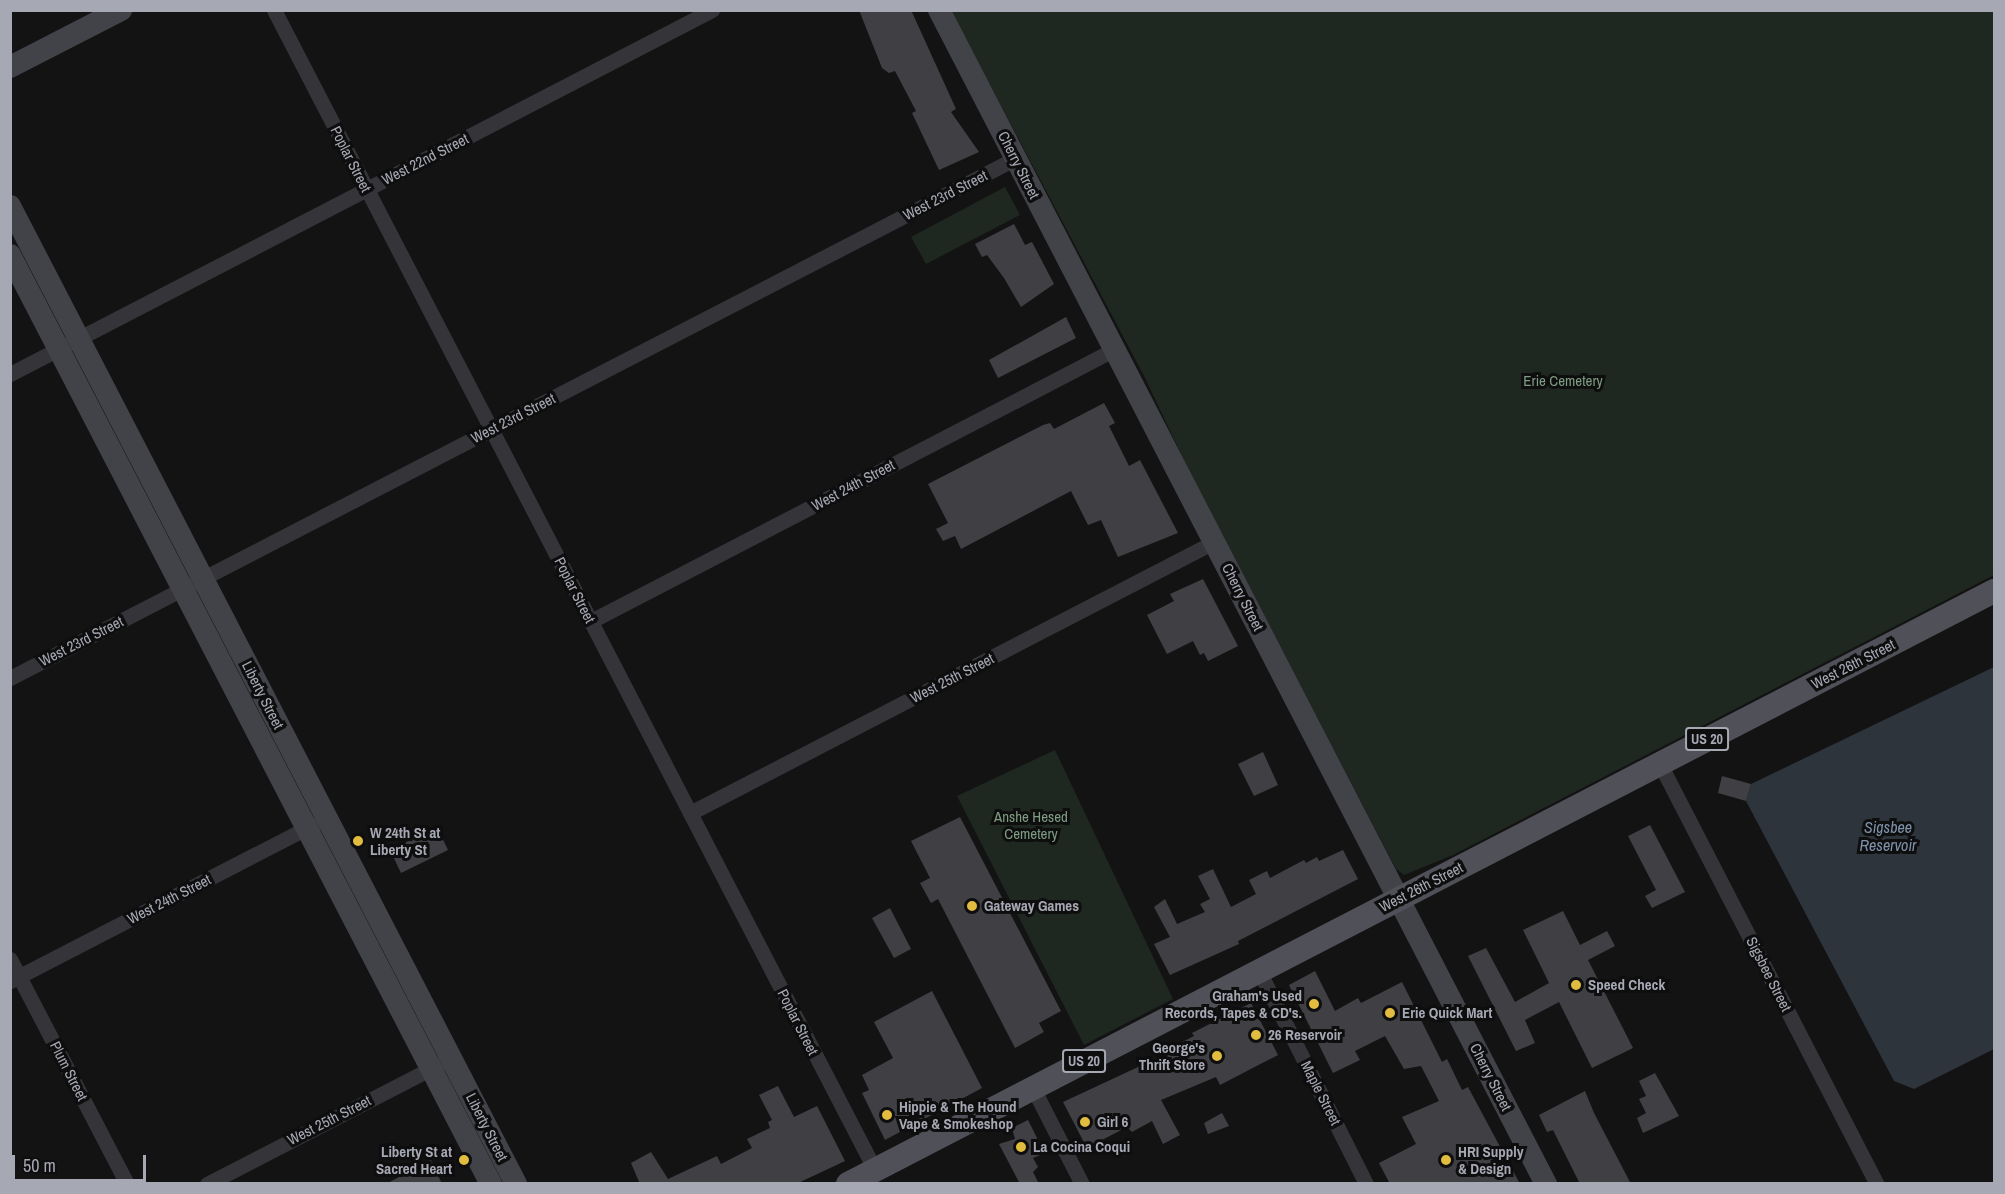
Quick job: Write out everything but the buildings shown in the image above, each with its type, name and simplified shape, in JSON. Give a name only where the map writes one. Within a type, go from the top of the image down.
[{"type":"main road","name":"West 26th Street","points":[[848,1184],[1995,591]]},
{"type":"street","points":[[10,67],[121,10]]},
{"type":"street","name":"Poplar Street","points":[[274,10],[875,1170]]},
{"type":"street","name":"West 22nd Street","points":[[10,374],[712,10]]},
{"type":"street","name":"Cherry Street","points":[[939,10],[1546,1184]]},
{"type":"street","name":"West 23rd Street","points":[[10,678],[1016,159]]},
{"type":"street","name":"Liberty Street","points":[[10,206],[69,343],[193,583],[441,1062],[516,1184]]},
{"type":"street","name":"Liberty Street","points":[[10,255],[69,343]]},
{"type":"street","name":"West 24th Street","points":[[591,621],[1114,349]]},
{"type":"street","name":"West 25th Street","points":[[690,813],[1214,542]]},
{"type":"street","name":"Sigsbee Street","points":[[1660,764],[1878,1184]]},
{"type":"street","name":"West 24th Street","points":[[15,978],[317,822]]},
{"type":"street","name":"Plum Street","points":[[10,959],[15,978],[127,1184]]},
{"type":"street","name":"Maple Street","points":[[1258,971],[1366,1184]]},
{"type":"street","name":"Liberty Street","points":[[441,1062],[491,1184]]},
{"type":"street","name":"West 25th Street","points":[[207,1184],[441,1062]]},
{"type":"street","points":[[1033,1088],[1082,1184]]},
{"type":"green space","name":"Erie Cemetery","points":[[951,11],[1994,11],[1994,575],[1453,855],[1404,875],[1396,869],[1191,475],[1144,376]]},
{"type":"green space","points":[[1005,187],[1020,215],[926,264],[911,237]]},
{"type":"green space","name":"Anshe Hesed Cemetery","points":[[1055,750],[1173,999],[1084,1045],[957,796]]},
{"type":"water","name":"Sigsbee Reservoir","points":[[1994,667],[1994,1049],[1914,1089],[1894,1081],[1746,801],[1751,784]]},
{"type":"place","name":"W 24th St at Liberty St","points":[[358,841]]},
{"type":"place","name":"Gateway Games","points":[[972,906]]},
{"type":"place","name":"Speed Check","points":[[1576,985]]},
{"type":"place","name":"Graham's Used Records, Tapes & CD's.","points":[[1314,1004]]},
{"type":"place","name":"Erie Quick Mart","points":[[1390,1013]]},
{"type":"place","name":"26 Reservoir","points":[[1256,1035]]},
{"type":"place","name":"George's Thrift Store","points":[[1217,1056]]},
{"type":"place","name":"Hippie & The Hound Vape & Smokeshop","points":[[887,1115]]},
{"type":"place","name":"Girl 6","points":[[1085,1122]]},
{"type":"place","name":"La Cocina Coqui","points":[[1021,1147]]},
{"type":"place","name":"Liberty St at Sacred Heart","points":[[464,1160]]},
{"type":"place","name":"HRI Supply & Design","points":[[1446,1160]]}]
